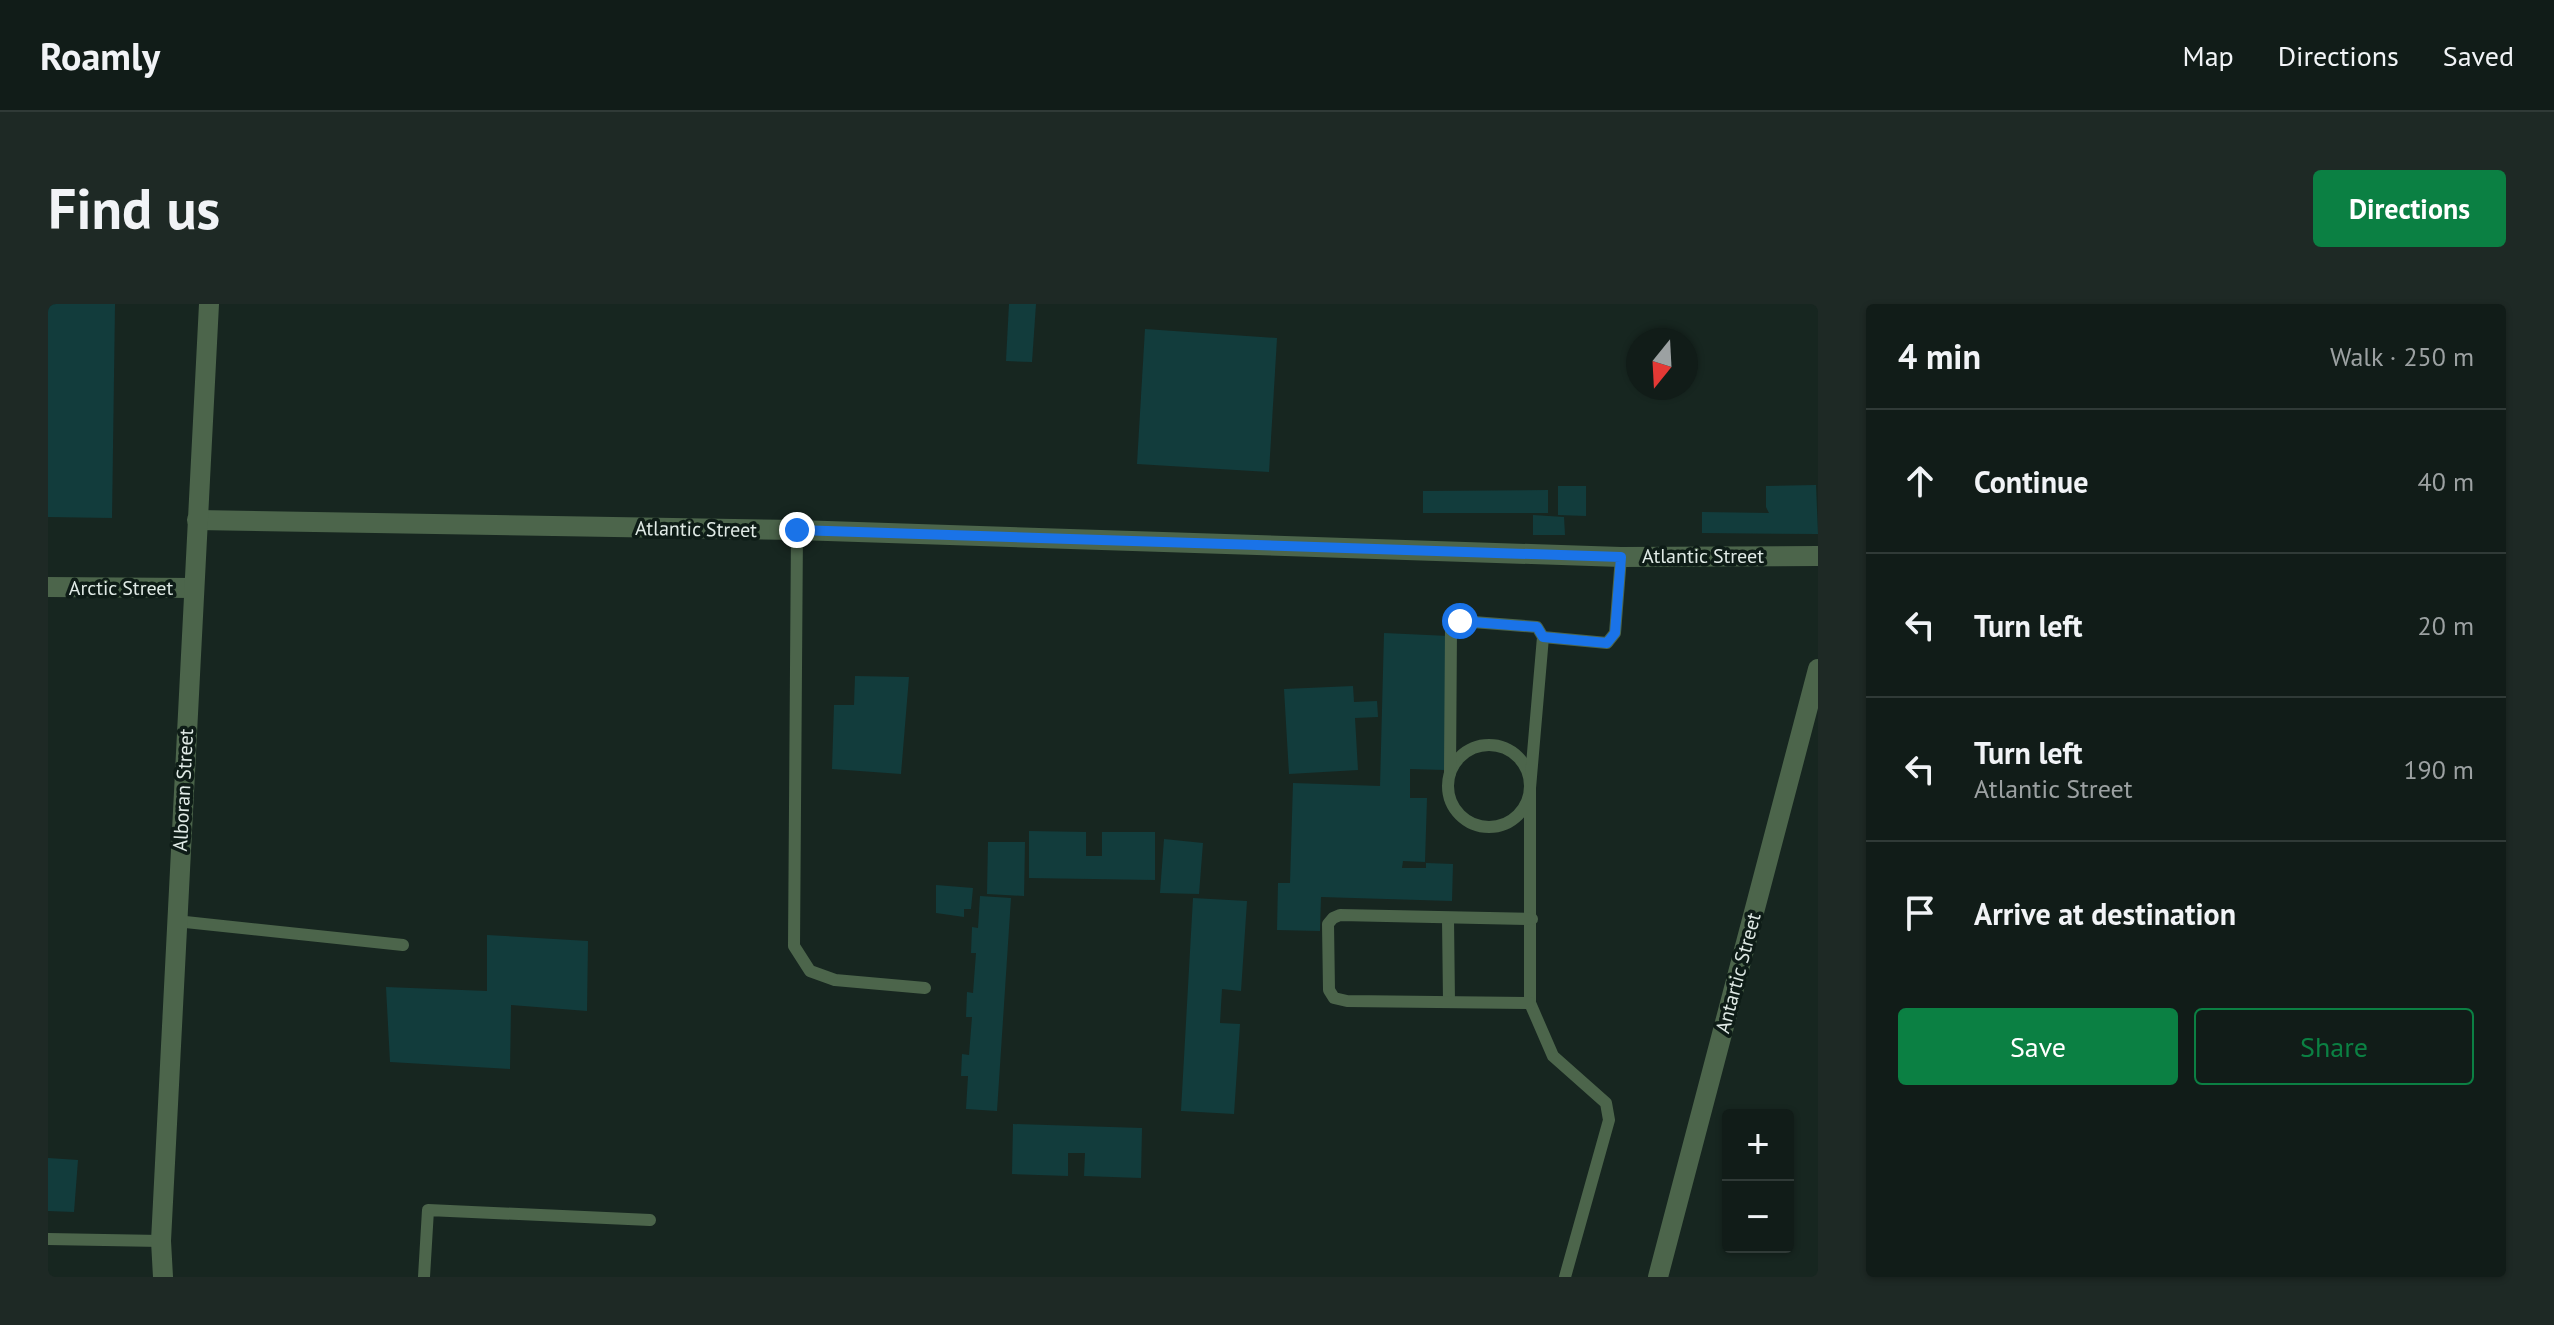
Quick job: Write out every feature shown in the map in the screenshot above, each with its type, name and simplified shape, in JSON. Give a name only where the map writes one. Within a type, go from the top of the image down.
[{"type":"street","name":"Alboran Street","points":[[163,1277],[161,1241],[176,921],[209,304]]},
{"type":"street","name":"Atlantic Street","points":[[197,520],[797,530],[1621,557],[1818,556]]},
{"type":"street","name":"Arctic Street","points":[[48,587],[194,588]]},
{"type":"street","name":"Antartic Street","points":[[1658,1277],[1818,669]]},
{"type":"lane","points":[[797,530],[794,946],[810,971],[835,980],[925,988]]},
{"type":"lane","points":[[1543,637],[1607,643],[1615,633],[1621,557]]},
{"type":"lane","points":[[1460,621],[1537,627],[1543,637],[1530,788],[1522,812],[1513,820],[1488,827],[1475,825],[1456,810],[1450,798],[1451,628],[1460,621]]},
{"type":"lane","points":[[1450,773],[1466,753],[1491,745],[1515,754],[1529,775],[1530,1003],[1553,1056],[1606,1103],[1609,1120],[1565,1277]]},
{"type":"lane","points":[[1530,1003],[1347,1001],[1334,998],[1329,990],[1328,924],[1340,915],[1532,919]]},
{"type":"lane","points":[[1448,919],[1449,1002]]},
{"type":"lane","points":[[176,921],[403,945]]},
{"type":"lane","points":[[424,1277],[428,1210],[650,1220]]},
{"type":"lane","points":[[48,1239],[161,1241]]},
{"type":"building","points":[[48,304],[115,304],[112,518],[48,517]]},
{"type":"building","points":[[1009,304],[1036,304],[1032,362],[1006,361]]},
{"type":"building","points":[[1145,329],[1277,338],[1269,472],[1137,464]]},
{"type":"building","points":[[1816,485],[1818,534],[1702,533],[1702,512],[1769,513],[1766,486]]},
{"type":"building","points":[[1558,486],[1586,486],[1586,516],[1558,515]]},
{"type":"building","points":[[1548,490],[1548,513],[1423,513],[1423,491]]},
{"type":"building","points":[[1533,515],[1564,517],[1565,535],[1533,535]]},
{"type":"building","points":[[1384,633],[1449,636],[1445,770],[1410,769],[1410,798],[1427,798],[1425,862],[1403,861],[1402,868],[1426,868],[1426,863],[1453,864],[1452,901],[1321,897],[1320,931],[1277,930],[1278,883],[1290,883],[1293,783],[1380,786]]},
{"type":"building","points":[[855,676],[909,677],[901,774],[832,769],[834,705],[854,705]]},
{"type":"building","points":[[1353,686],[1354,702],[1377,701],[1378,717],[1355,718],[1358,770],[1289,774],[1284,689]]},
{"type":"building","points":[[1029,831],[1086,832],[1086,856],[1102,856],[1102,832],[1155,832],[1155,880],[1029,878]]},
{"type":"building","points":[[1164,839],[1203,843],[1199,894],[1160,893]]},
{"type":"building","points":[[988,842],[1025,842],[1024,896],[987,894]]},
{"type":"building","points":[[936,885],[973,888],[971,909],[964,909],[964,917],[936,913]]},
{"type":"building","points":[[980,896],[1011,898],[997,1111],[966,1109],[968,1076],[961,1076],[962,1054],[969,1055],[972,1017],[966,1017],[967,992],[973,993],[976,953],[971,953],[972,927],[978,928]]},
{"type":"building","points":[[1193,898],[1247,901],[1241,991],[1222,989],[1220,1023],[1240,1024],[1234,1114],[1181,1111]]},
{"type":"building","points":[[487,935],[588,941],[587,1011],[511,1005],[510,1069],[390,1062],[386,987],[487,991]]},
{"type":"building","points":[[1013,1124],[1142,1128],[1141,1178],[1084,1176],[1085,1153],[1068,1153],[1068,1176],[1012,1174]]},
{"type":"building","points":[[48,1158],[78,1160],[74,1212],[48,1211]]},
{"type":"route","points":[[797,530],[1621,557],[1615,633],[1607,643],[1543,637],[1537,627],[1460,621]]}]
